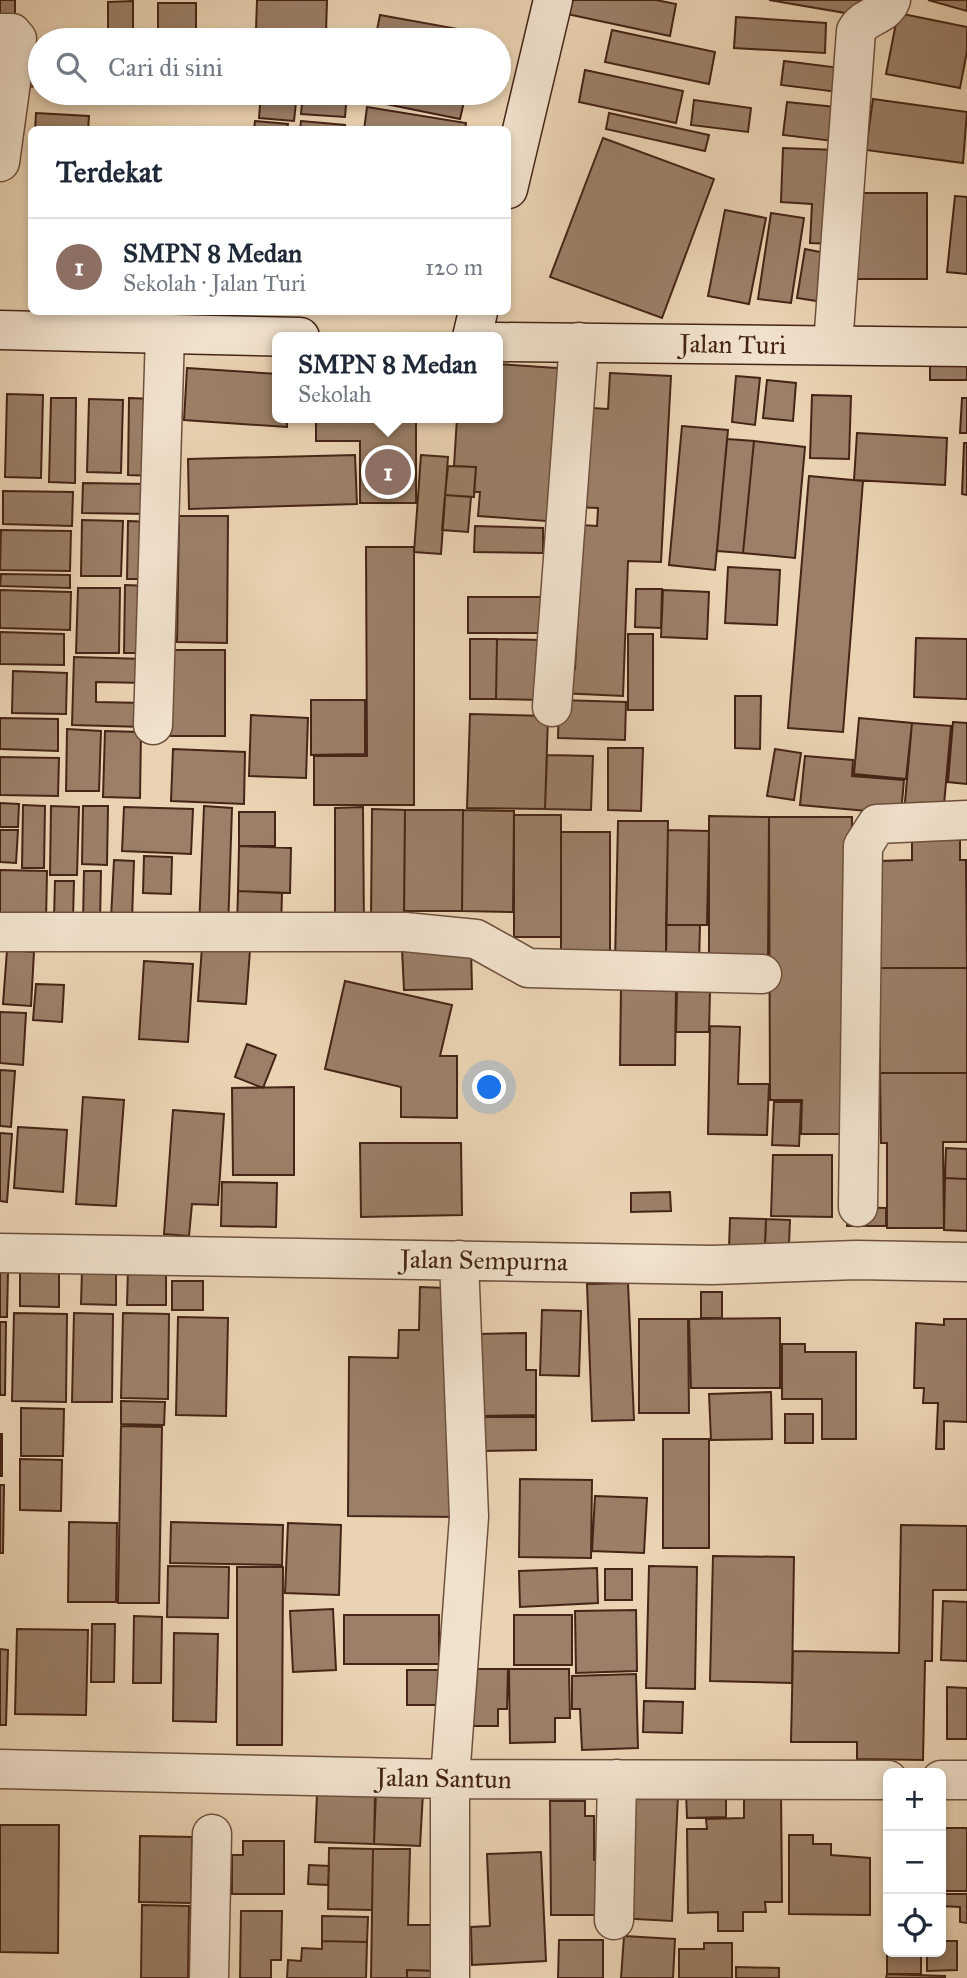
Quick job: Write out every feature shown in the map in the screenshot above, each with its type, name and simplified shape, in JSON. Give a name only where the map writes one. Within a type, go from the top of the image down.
[{"type":"street","points":[[511,176],[552,0]]},
{"type":"street","points":[[833,345],[856,32],[868,17],[889,6],[891,0]]},
{"type":"street","points":[[0,33],[12,33],[17,39],[0,162]]},
{"type":"street","points":[[0,330],[272,336]]},
{"type":"street","points":[[153,725],[165,334]]},
{"type":"street","name":"Jalan Turi","points":[[503,342],[967,347]]},
{"type":"street","points":[[552,707],[579,342]]},
{"type":"street","points":[[857,1231],[863,846],[877,824],[967,820]]},
{"type":"street","points":[[0,932],[405,932],[476,939],[528,968],[762,974]]},
{"type":"street","name":"Jalan Sempurna","points":[[0,1253],[712,1265],[857,1231],[967,1262]]},
{"type":"street","points":[[450,1978],[450,1779],[469,1517],[459,1260]]},
{"type":"street","name":"Jalan Santun","points":[[0,1769],[450,1779],[883,1780]]},
{"type":"street","points":[[614,1920],[617,1779]]},
{"type":"street","points":[[946,1780],[967,1780]]},
{"type":"street","points":[[209,1978],[212,1833]]},
{"type":"building","points":[[0,0],[15,0],[15,30],[0,30]]},
{"type":"building","points":[[257,0],[327,0],[326,28],[256,28]]},
{"type":"building","points":[[570,0],[656,0],[676,4],[670,36],[567,14]]},
{"type":"building","points":[[769,0],[865,0],[863,16]]},
{"type":"building","points":[[928,0],[967,0],[967,11]]},
{"type":"building","points":[[133,1],[133,28],[108,28],[108,2]]},
{"type":"building","points":[[158,3],[196,3],[196,28],[158,28]]},
{"type":"building","points":[[898,13],[967,27],[967,51],[960,88],[886,74]]},
{"type":"building","points":[[380,15],[452,28],[377,28]]},
{"type":"building","points":[[736,17],[826,23],[825,53],[734,48]]},
{"type":"building","points":[[612,30],[715,52],[709,84],[605,62]]},
{"type":"building","points":[[27,48],[28,48],[28,87]]},
{"type":"building","points":[[784,61],[849,69],[846,93],[781,85]]},
{"type":"building","points":[[585,70],[683,91],[676,123],[579,102]]},
{"type":"building","points":[[873,99],[967,112],[963,163],[866,150]]},
{"type":"building","points":[[694,100],[751,108],[748,132],[691,125]]},
{"type":"building","points":[[787,102],[845,108],[841,142],[783,135]]},
{"type":"building","points":[[260,105],[296,105],[294,121],[259,118]]},
{"type":"building","points":[[302,105],[346,105],[345,117],[301,114]]},
{"type":"building","points":[[391,105],[463,105],[460,119]]},
{"type":"building","points":[[367,107],[466,123],[466,126],[365,126]]},
{"type":"building","points":[[36,113],[89,116],[88,126],[35,126]]},
{"type":"building","points":[[609,113],[709,135],[705,151],[606,129]]},
{"type":"building","points":[[255,121],[288,124],[288,126],[254,126]]},
{"type":"building","points":[[301,121],[345,125],[345,126],[300,126]]},
{"type":"building","points":[[603,138],[714,179],[662,318],[550,277]]},
{"type":"building","points":[[783,148],[837,150],[835,244],[810,243],[812,204],[781,202]]},
{"type":"building","points":[[849,193],[927,193],[927,279],[849,279]]},
{"type":"building","points":[[955,196],[967,197],[967,274],[947,272]]},
{"type":"building","points":[[725,210],[766,218],[749,304],[708,296]]},
{"type":"building","points":[[771,213],[804,218],[791,303],[758,299]]},
{"type":"building","points":[[805,249],[830,254],[823,302],[797,298]]},
{"type":"building","points":[[930,355],[967,355],[967,380],[930,380]]},
{"type":"building","points":[[503,364],[571,369],[560,522],[478,516],[480,492],[474,492],[476,467],[454,466],[457,423],[503,423]]},
{"type":"building","points":[[187,368],[272,374],[272,423],[287,423],[287,427],[184,420]]},
{"type":"building","points":[[610,373],[671,376],[661,562],[628,561],[623,696],[560,693],[561,669],[575,669],[582,525],[597,526],[598,508],[571,507],[576,407],[608,409]]},
{"type":"building","points":[[736,376],[760,378],[755,425],[732,422]]},
{"type":"building","points":[[767,380],[796,383],[793,421],[763,418]]},
{"type":"building","points":[[7,394],[43,395],[41,478],[5,477]]},
{"type":"building","points":[[812,395],[851,396],[849,459],[810,458]]},
{"type":"building","points":[[51,398],[76,398],[75,483],[49,482]]},
{"type":"building","points":[[129,398],[155,399],[154,476],[128,475]]},
{"type":"building","points":[[962,398],[967,398],[967,433],[960,433]]},
{"type":"building","points":[[89,399],[123,400],[121,473],[87,472]]},
{"type":"building","points":[[316,423],[416,423],[416,503],[360,503],[360,441],[316,441]]},
{"type":"building","points":[[682,426],[728,430],[715,570],[669,565]]},
{"type":"building","points":[[857,433],[947,438],[945,485],[854,480]]},
{"type":"building","points":[[727,439],[754,441],[743,553],[717,551]]},
{"type":"building","points":[[754,441],[805,447],[795,558],[743,553]]},
{"type":"building","points":[[964,443],[967,443],[967,495],[962,494]]},
{"type":"building","points":[[355,455],[357,504],[189,509],[188,459]]},
{"type":"building","points":[[421,455],[448,457],[441,554],[414,552]]},
{"type":"building","points":[[448,466],[476,467],[474,497],[445,495]]},
{"type":"building","points":[[809,476],[863,481],[843,732],[788,728]]},
{"type":"building","points":[[83,483],[150,484],[149,514],[82,513]]},
{"type":"building","points":[[3,491],[73,492],[72,526],[3,524]]},
{"type":"building","points":[[445,495],[471,497],[468,532],[442,530]]},
{"type":"building","points":[[179,516],[228,516],[227,643],[177,642]]},
{"type":"building","points":[[82,520],[123,521],[121,576],[81,576]]},
{"type":"building","points":[[128,521],[153,522],[151,579],[127,579]]},
{"type":"building","points":[[475,526],[543,528],[543,553],[474,552]]},
{"type":"building","points":[[1,530],[71,531],[70,571],[0,570]]},
{"type":"building","points":[[366,547],[414,547],[414,805],[314,805],[314,756],[367,756]]},
{"type":"building","points":[[728,567],[780,570],[777,625],[725,623]]},
{"type":"building","points":[[1,574],[70,575],[70,588],[0,586]]},
{"type":"building","points":[[125,585],[149,586],[147,653],[124,653]]},
{"type":"building","points":[[78,588],[120,588],[119,653],[76,653]]},
{"type":"building","points":[[636,589],[662,589],[661,628],[635,627]]},
{"type":"building","points":[[0,590],[71,592],[70,630],[0,628]]},
{"type":"building","points":[[663,590],[709,592],[707,639],[661,637]]},
{"type":"building","points":[[468,597],[546,597],[546,633],[468,633]]},
{"type":"building","points":[[0,632],[64,634],[64,665],[0,664]]},
{"type":"building","points":[[628,634],[653,634],[653,710],[628,710]]},
{"type":"building","points":[[916,638],[967,639],[967,699],[914,697]]},
{"type":"building","points":[[470,639],[497,639],[496,699],[470,699]]},
{"type":"building","points":[[497,639],[541,640],[541,700],[496,699]]},
{"type":"building","points":[[165,650],[225,650],[225,736],[165,736]]},
{"type":"building","points":[[74,657],[145,659],[144,683],[96,682],[96,702],[144,703],[144,727],[72,725]]},
{"type":"building","points":[[13,671],[67,673],[66,714],[12,713]]},
{"type":"building","points":[[735,696],[761,696],[760,749],[735,748]]},
{"type":"building","points":[[311,700],[365,700],[365,754],[311,755]]},
{"type":"building","points":[[559,700],[626,702],[625,740],[558,738]]},
{"type":"building","points":[[470,714],[548,716],[545,809],[467,808]]},
{"type":"building","points":[[251,715],[308,718],[306,778],[249,776]]},
{"type":"building","points":[[0,718],[58,719],[58,751],[0,749]]},
{"type":"building","points":[[859,718],[912,723],[906,779],[854,774]]},
{"type":"building","points":[[953,722],[967,723],[967,784],[948,782]]},
{"type":"building","points":[[912,723],[951,726],[943,816],[904,813]]},
{"type":"building","points":[[67,729],[101,731],[99,791],[66,791]]},
{"type":"building","points":[[105,731],[141,732],[140,798],[103,797]]},
{"type":"building","points":[[608,748],[643,748],[641,811],[608,810]]},
{"type":"building","points":[[173,749],[245,752],[244,804],[171,801]]},
{"type":"building","points":[[775,749],[801,753],[794,800],[767,796]]},
{"type":"building","points":[[547,755],[593,756],[591,810],[545,809]]},
{"type":"building","points":[[805,756],[853,760],[852,776],[904,780],[901,814],[800,805]]},
{"type":"building","points":[[0,757],[59,758],[58,796],[0,795]]},
{"type":"building","points":[[0,803],[19,804],[18,827],[0,827]]},
{"type":"building","points":[[23,805],[45,806],[44,868],[22,868]]},
{"type":"building","points":[[51,806],[79,807],[77,875],[50,875]]},
{"type":"building","points":[[83,806],[108,806],[107,865],[82,864]]},
{"type":"building","points":[[204,806],[232,808],[228,930],[199,929]]},
{"type":"building","points":[[124,807],[193,809],[191,854],[122,851]]},
{"type":"building","points":[[363,807],[364,931],[335,931],[335,808]]},
{"type":"building","points":[[372,809],[405,810],[404,922],[371,921]]},
{"type":"building","points":[[405,810],[463,810],[462,911],[404,911]]},
{"type":"building","points":[[463,810],[514,811],[513,912],[462,911]]},
{"type":"building","points":[[239,812],[275,812],[275,846],[239,846]]},
{"type":"building","points":[[514,815],[561,815],[561,937],[514,937]]},
{"type":"building","points":[[709,816],[769,817],[768,963],[709,963]]},
{"type":"building","points":[[769,817],[852,817],[850,1134],[801,1134],[802,1100],[770,1100]]},
{"type":"building","points":[[618,821],[668,821],[666,964],[615,963]]},
{"type":"building","points":[[0,830],[18,830],[16,863],[0,862]]},
{"type":"building","points":[[668,830],[709,831],[707,925],[666,925]]},
{"type":"building","points":[[561,832],[610,832],[610,962],[561,962]]},
{"type":"building","points":[[912,840],[960,840],[960,860],[966,860],[967,968],[880,968],[879,861],[912,860]]},
{"type":"building","points":[[239,846],[291,848],[290,893],[238,891]]},
{"type":"building","points":[[144,856],[172,857],[171,894],[143,893]]},
{"type":"building","points":[[114,860],[134,861],[132,920],[111,918]]},
{"type":"building","points":[[0,870],[47,871],[46,922],[0,921]]},
{"type":"building","points":[[84,871],[101,871],[100,922],[83,922]]},
{"type":"building","points":[[55,881],[74,881],[73,918],[54,918]]},
{"type":"building","points":[[238,891],[282,893],[281,929],[237,927]]},
{"type":"building","points":[[666,925],[700,925],[699,965],[666,964]]},
{"type":"building","points":[[202,947],[250,950],[246,1004],[198,1001]]},
{"type":"building","points":[[471,948],[472,989],[404,990],[402,949]]},
{"type":"building","points":[[7,950],[34,952],[31,1006],[3,1004]]},
{"type":"building","points":[[144,961],[193,964],[188,1042],[139,1039]]},
{"type":"building","points":[[880,968],[967,968],[967,1073],[880,1073]]},
{"type":"building","points":[[345,981],[452,1005],[440,1056],[457,1056],[457,1118],[401,1117],[401,1087],[325,1069]]},
{"type":"building","points":[[36,984],[64,985],[62,1022],[33,1020]]},
{"type":"building","points":[[621,986],[676,987],[675,1065],[620,1065]]},
{"type":"building","points":[[677,991],[710,992],[709,1032],[676,1032]]},
{"type":"building","points":[[0,1012],[26,1013],[23,1065],[0,1063]]},
{"type":"building","points":[[710,1026],[740,1027],[738,1084],[769,1084],[767,1135],[708,1134]]},
{"type":"building","points":[[247,1044],[276,1055],[263,1088],[235,1077]]},
{"type":"building","points":[[0,1070],[15,1071],[11,1127],[0,1126]]},
{"type":"building","points":[[880,1073],[967,1073],[967,1142],[943,1142],[944,1228],[887,1228],[887,1143],[881,1143]]},
{"type":"building","points":[[294,1087],[294,1175],[233,1175],[232,1088]]},
{"type":"building","points":[[83,1097],[124,1100],[116,1206],[76,1204]]},
{"type":"building","points":[[774,1102],[801,1102],[799,1146],[772,1145]]},
{"type":"building","points":[[173,1110],[224,1114],[218,1205],[192,1204],[189,1236],[164,1234]]},
{"type":"building","points":[[18,1127],[67,1130],[63,1192],[14,1188]]},
{"type":"building","points":[[0,1133],[12,1134],[7,1202],[0,1201]]},
{"type":"building","points":[[360,1143],[461,1143],[462,1215],[361,1217]]},
{"type":"building","points":[[946,1148],[967,1149],[967,1179],[945,1178]]},
{"type":"building","points":[[773,1155],[832,1155],[832,1217],[771,1216]]},
{"type":"building","points":[[945,1178],[967,1179],[967,1231],[944,1230]]},
{"type":"building","points":[[222,1182],[277,1183],[276,1227],[221,1226]]},
{"type":"building","points":[[670,1192],[671,1211],[631,1212],[631,1193]]},
{"type":"building","points":[[848,1207],[886,1208],[886,1226],[847,1226]]},
{"type":"building","points":[[730,1218],[766,1219],[765,1250],[729,1249]]},
{"type":"building","points":[[766,1219],[790,1220],[789,1245],[765,1244]]},
{"type":"building","points":[[20,1266],[59,1267],[59,1307],[20,1306]]},
{"type":"building","points":[[128,1269],[166,1269],[166,1305],[127,1305]]},
{"type":"building","points":[[82,1270],[116,1271],[116,1305],[81,1304]]},
{"type":"building","points":[[0,1272],[8,1272],[7,1317],[0,1317]]},
{"type":"building","points":[[172,1281],[203,1281],[203,1310],[172,1310]]},
{"type":"building","points":[[628,1283],[634,1420],[592,1421],[587,1284]]},
{"type":"building","points":[[420,1287],[446,1288],[462,1517],[348,1516],[349,1357],[398,1358],[399,1330],[419,1330]]},
{"type":"building","points":[[701,1292],[722,1292],[722,1318],[701,1318]]},
{"type":"building","points":[[542,1310],[581,1311],[579,1376],[540,1375]]},
{"type":"building","points":[[14,1313],[67,1314],[66,1402],[12,1401]]},
{"type":"building","points":[[74,1313],[113,1314],[112,1402],[72,1402]]},
{"type":"building","points":[[123,1313],[169,1314],[168,1399],[121,1398]]},
{"type":"building","points":[[178,1317],[228,1318],[226,1416],[176,1415]]},
{"type":"building","points":[[780,1318],[780,1388],[691,1388],[689,1319]]},
{"type":"building","points":[[639,1319],[688,1319],[689,1413],[639,1413]]},
{"type":"building","points":[[944,1319],[967,1319],[967,1422],[944,1421],[944,1449],[936,1449],[938,1403],[923,1403],[924,1388],[914,1388],[916,1323],[944,1325]]},
{"type":"building","points":[[0,1322],[6,1322],[5,1395],[0,1395]]},
{"type":"building","points":[[526,1333],[526,1370],[536,1370],[536,1415],[479,1416],[478,1334]]},
{"type":"building","points":[[782,1344],[805,1344],[805,1352],[856,1352],[856,1439],[822,1439],[822,1399],[782,1399]]},
{"type":"building","points":[[771,1392],[772,1439],[711,1440],[709,1394]]},
{"type":"building","points":[[121,1401],[165,1402],[164,1425],[121,1424]]},
{"type":"building","points":[[21,1408],[64,1409],[63,1456],[21,1456]]},
{"type":"building","points":[[785,1414],[813,1414],[813,1443],[785,1443]]},
{"type":"building","points":[[478,1417],[536,1417],[536,1450],[479,1451]]},
{"type":"building","points":[[121,1426],[162,1427],[159,1603],[118,1603]]},
{"type":"building","points":[[2,1434],[2,1476],[0,1476]]},
{"type":"building","points":[[663,1439],[709,1439],[709,1548],[663,1548]]},
{"type":"building","points":[[20,1459],[62,1460],[61,1511],[20,1510]]},
{"type":"building","points":[[520,1479],[592,1480],[591,1558],[519,1557]]},
{"type":"building","points":[[0,1485],[4,1485],[3,1553],[0,1553]]},
{"type":"building","points":[[595,1496],[647,1498],[644,1553],[592,1551]]},
{"type":"building","points":[[69,1522],[117,1523],[116,1602],[68,1602]]},
{"type":"building","points":[[171,1522],[283,1525],[282,1565],[170,1563]]},
{"type":"building","points":[[288,1523],[341,1525],[339,1595],[285,1593]]},
{"type":"building","points":[[901,1525],[967,1526],[967,1590],[933,1590],[932,1661],[925,1661],[923,1760],[857,1759],[857,1742],[791,1742],[793,1651],[899,1653]]},
{"type":"building","points":[[713,1556],[794,1557],[792,1683],[710,1681]]},
{"type":"building","points":[[168,1566],[229,1567],[228,1618],[167,1617]]},
{"type":"building","points":[[649,1566],[697,1567],[695,1689],[646,1688]]},
{"type":"building","points":[[237,1567],[283,1567],[282,1745],[237,1745]]},
{"type":"building","points":[[597,1568],[598,1603],[520,1607],[519,1571]]},
{"type":"building","points":[[605,1569],[632,1569],[632,1600],[605,1600]]},
{"type":"building","points":[[943,1601],[967,1602],[967,1661],[941,1660]]},
{"type":"building","points":[[333,1609],[336,1670],[293,1672],[290,1611]]},
{"type":"building","points":[[636,1610],[637,1671],[576,1673],[575,1611]]},
{"type":"building","points":[[344,1615],[439,1615],[439,1664],[344,1664]]},
{"type":"building","points":[[514,1615],[572,1615],[572,1665],[514,1665]]},
{"type":"building","points":[[134,1616],[162,1617],[161,1683],[133,1683]]},
{"type":"building","points":[[92,1624],[115,1624],[114,1682],[91,1682]]},
{"type":"building","points":[[17,1629],[88,1630],[86,1715],[15,1714]]},
{"type":"building","points":[[174,1633],[218,1634],[216,1722],[173,1721]]},
{"type":"building","points":[[0,1649],[8,1650],[6,1725],[0,1725]]},
{"type":"building","points":[[474,1669],[508,1669],[507,1709],[498,1709],[498,1726],[473,1726]]},
{"type":"building","points":[[509,1669],[569,1669],[570,1718],[555,1718],[555,1742],[510,1743]]},
{"type":"building","points":[[407,1670],[439,1670],[439,1705],[407,1705]]},
{"type":"building","points":[[636,1674],[638,1748],[582,1750],[580,1709],[572,1709],[572,1676]]},
{"type":"building","points":[[947,1687],[967,1688],[967,1739],[947,1739]]},
{"type":"building","points":[[644,1701],[683,1702],[682,1733],[643,1732]]},
{"type":"building","points":[[376,1790],[423,1793],[420,1846],[374,1844]]},
{"type":"building","points":[[781,1790],[782,1902],[765,1902],[766,1912],[743,1912],[743,1931],[718,1931],[718,1912],[688,1913],[687,1829],[707,1829],[706,1819],[744,1818],[744,1791]]},
{"type":"building","points":[[726,1791],[726,1817],[687,1818],[686,1792]]},
{"type":"building","points":[[317,1794],[375,1796],[374,1844],[315,1842]]},
{"type":"building","points":[[624,1794],[678,1796],[672,1921],[618,1918]]},
{"type":"building","points":[[550,1801],[585,1801],[585,1816],[594,1816],[594,1860],[611,1860],[611,1915],[551,1915]]},
{"type":"building","points":[[0,1825],[59,1825],[58,1953],[0,1952]]},
{"type":"building","points":[[946,1828],[967,1828],[967,1891],[946,1891]]},
{"type":"building","points":[[789,1835],[813,1835],[813,1844],[831,1844],[831,1855],[870,1858],[870,1915],[789,1914]]},
{"type":"building","points":[[140,1836],[192,1837],[191,1903],[139,1902]]},
{"type":"building","points":[[243,1841],[284,1841],[284,1894],[232,1894],[232,1855],[243,1855]]},
{"type":"building","points":[[329,1848],[373,1849],[372,1910],[328,1909]]},
{"type":"building","points":[[373,1849],[410,1849],[408,1925],[444,1925],[442,1971],[407,1970],[407,1978],[371,1978]]},
{"type":"building","points":[[541,1852],[546,1961],[472,1965],[471,1927],[490,1926],[487,1854]]},
{"type":"building","points":[[309,1865],[329,1866],[328,1885],[308,1884]]},
{"type":"building","points":[[946,1894],[967,1894],[967,1923],[960,1922],[960,1907],[946,1906]]},
{"type":"building","points":[[142,1905],[189,1906],[188,1978],[141,1978]]},
{"type":"building","points":[[241,1911],[282,1911],[281,1960],[271,1960],[271,1978],[240,1978]]},
{"type":"building","points":[[322,1916],[368,1917],[367,1942],[322,1941]]},
{"type":"building","points":[[624,1936],[675,1939],[673,1978],[621,1978]]},
{"type":"building","points":[[559,1940],[603,1940],[603,1978],[558,1978]]},
{"type":"building","points":[[322,1941],[367,1942],[366,1978],[287,1978],[288,1960],[301,1961],[302,1948],[322,1949]]},
{"type":"building","points":[[946,1941],[957,1941],[957,1970],[927,1971],[927,1957],[946,1957]]},
{"type":"building","points":[[704,1943],[732,1943],[732,1978],[679,1978],[679,1949],[704,1949]]},
{"type":"building","points":[[887,1957],[921,1957],[921,1974],[887,1974]]},
{"type":"building","points":[[736,1967],[779,1968],[779,1978],[736,1978]]},
{"type":"building","points":[[407,1970],[435,1971],[434,1978],[407,1978]]},
{"type":"building","points":[[887,1974],[945,1976],[945,1978],[886,1978]]},
{"type":"place","name":"SMPN 8 Medan","points":[[388,472]]}]
